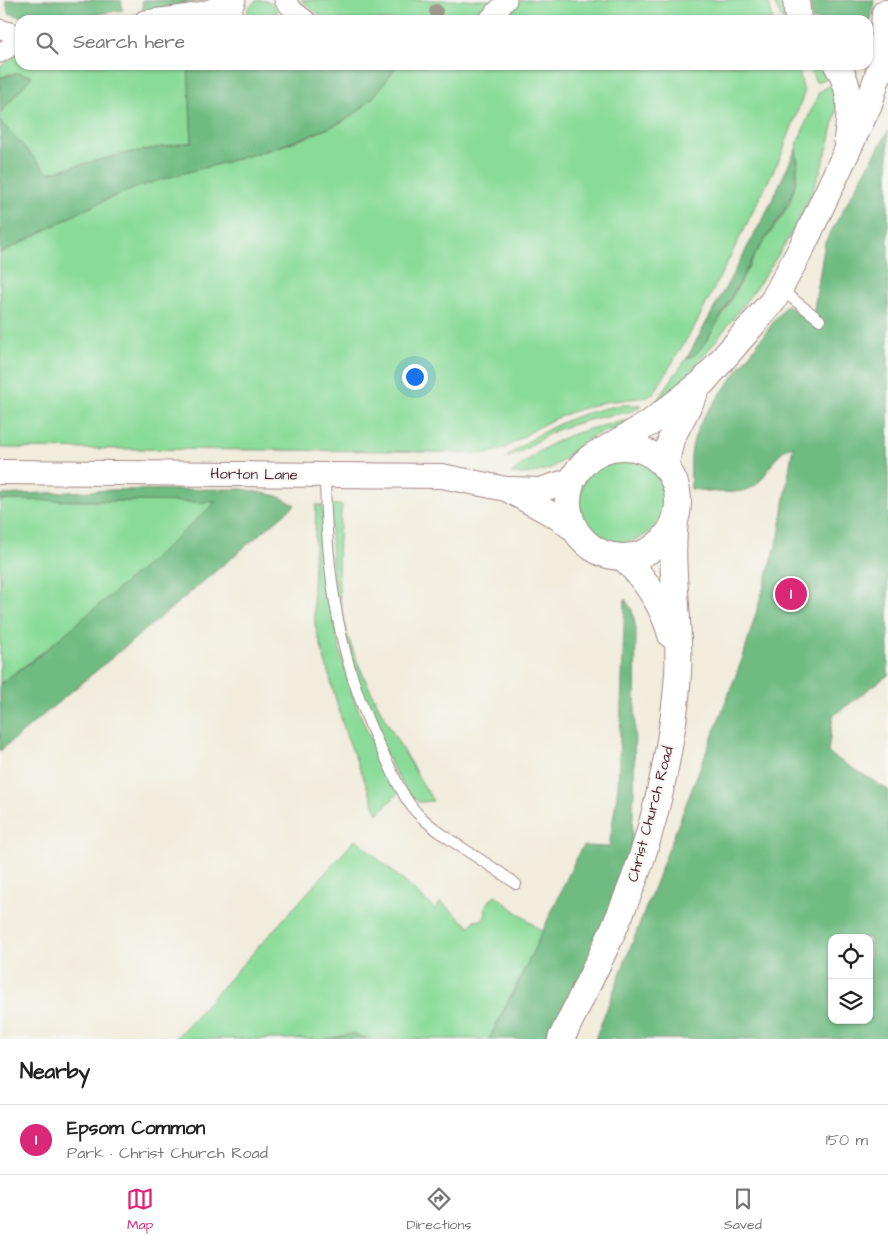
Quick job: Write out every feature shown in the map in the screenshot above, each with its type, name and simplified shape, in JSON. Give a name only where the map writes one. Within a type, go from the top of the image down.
[{"type":"main road","points":[[873,37],[878,32],[886,6]]},
{"type":"main road","points":[[604,450],[621,447],[638,449],[652,455],[665,467],[676,488],[678,504],[675,520],[668,534],[657,546],[643,554],[624,558],[606,555],[584,542],[576,531],[568,508],[568,493],[572,480],[585,462],[604,450],[650,423],[703,382],[767,308],[779,288],[869,104],[880,70],[884,48],[886,6]]},
{"type":"main road","points":[[840,70],[846,83],[849,104],[844,157]]},
{"type":"main road","points":[[665,467],[671,439],[703,382]]},
{"type":"main road","name":"Christ Church Road","points":[[561,1039],[616,924],[640,862],[662,778],[676,695],[679,655],[673,546],[675,520]]},
{"type":"main road","name":"Christ Church Road","points":[[624,558],[647,584],[665,616],[674,650],[676,695]]},
{"type":"street","points":[[182,15],[221,5],[230,0]]},
{"type":"street","points":[[232,15],[232,7],[236,0]]},
{"type":"street","points":[[493,15],[507,0]]},
{"type":"street","points":[[285,7],[298,15]]},
{"type":"street","points":[[189,14],[204,15]]},
{"type":"street","points":[[0,29],[15,34]]},
{"type":"street","points":[[0,53],[15,44]]},
{"type":"street","name":"Horton Lane","points":[[0,472],[426,475],[456,478],[506,489],[540,490],[572,480]]},
{"type":"street","name":"Horton Lane","points":[[506,489],[557,517],[576,531]]},
{"type":"lane","points":[[779,288],[820,320]]},
{"type":"lane","points":[[325,475],[334,606],[356,693],[379,746],[415,810],[430,824],[516,884]]},
{"type":"green space","points":[[6,0],[121,0],[123,10],[92,15],[15,15],[8,13]]},
{"type":"green space","points":[[142,0],[207,0],[143,11]]},
{"type":"green space","points":[[257,0],[266,1],[273,4],[277,15],[247,15],[248,8]]},
{"type":"green space","points":[[301,0],[490,0],[470,15],[320,15]]},
{"type":"green space","points":[[521,0],[768,0],[772,15],[507,15]]},
{"type":"green space","points":[[775,0],[780,0],[788,15],[780,15],[775,5]]},
{"type":"green space","points":[[810,0],[874,0],[872,15],[812,15]]},
{"type":"green space","points":[[15,55],[15,70],[188,70],[192,142],[127,153],[48,173],[0,121],[0,113],[32,76],[9,74],[0,78],[0,67]]},
{"type":"green space","points":[[188,70],[393,70],[381,88],[367,103],[356,113],[335,125],[265,151],[141,186],[87,209],[0,253],[0,121],[48,173],[127,153],[192,142]]},
{"type":"green space","points":[[393,70],[799,70],[804,93],[782,154],[697,322],[654,393],[648,397],[605,402],[568,413],[542,425],[505,448],[487,454],[396,451],[0,448],[0,253],[87,209],[141,186],[285,145],[336,125],[348,119],[359,110],[381,87]]},
{"type":"green space","points":[[810,70],[830,70],[833,77],[816,82]]},
{"type":"green space","points":[[18,73],[32,76],[0,113],[0,78]]},
{"type":"green space","points":[[834,83],[835,118],[830,139],[823,164],[803,212],[762,279],[713,344],[694,367],[652,407],[687,358],[696,354],[723,314],[755,255],[790,202],[796,181],[798,161],[796,149],[799,139],[819,92]]},
{"type":"green space","points":[[888,131],[888,675],[833,716],[828,753],[888,790],[888,1039],[595,1039],[743,657],[779,536],[793,446],[779,454],[765,475],[753,487],[739,491],[712,492],[691,489],[693,442],[705,415],[786,305],[812,321],[825,242]]},
{"type":"green space","points":[[796,149],[796,181],[786,206],[754,256],[705,343],[696,354],[687,358],[766,213]]},
{"type":"green space","points":[[624,405],[641,405],[629,412],[577,423],[559,430],[547,435],[518,453],[505,458],[532,439],[561,423],[591,412]]},
{"type":"green space","points":[[636,419],[589,438],[559,463],[548,469],[530,473],[511,474],[541,451],[569,436],[599,426]]},
{"type":"green space","points":[[622,458],[638,461],[652,470],[661,484],[664,500],[661,516],[652,530],[638,539],[622,542],[606,539],[592,530],[583,516],[580,500],[583,484],[592,470],[606,461]]},
{"type":"green space","points":[[243,489],[278,496],[295,505],[0,751],[0,684],[36,658],[151,561],[216,502],[0,500],[0,495],[112,490]]},
{"type":"green space","points":[[0,500],[217,502],[112,597],[0,684]]},
{"type":"green space","points":[[316,505],[322,505],[329,584],[343,663],[368,734],[399,792],[378,814],[345,732],[315,625],[313,592]]},
{"type":"green space","points":[[330,505],[342,505],[338,572],[340,599],[348,635],[356,659],[380,709],[433,801],[419,802],[406,789],[380,740],[357,679],[341,623],[335,591],[332,567]]},
{"type":"green space","points":[[625,599],[632,610],[636,629],[634,793],[631,859],[557,1039],[489,1039],[519,982],[580,850],[584,846],[609,847],[618,788]]},
{"type":"green space","points":[[356,839],[435,909],[441,902],[469,926],[474,921],[482,920],[486,914],[485,906],[495,895],[543,932],[489,1039],[369,1039],[351,1034],[326,1039],[175,1039]]},
{"type":"green space","points":[[351,1034],[369,1039],[326,1039]]},
{"type":"place","name":"Epsom Common","points":[[791,594]]}]
